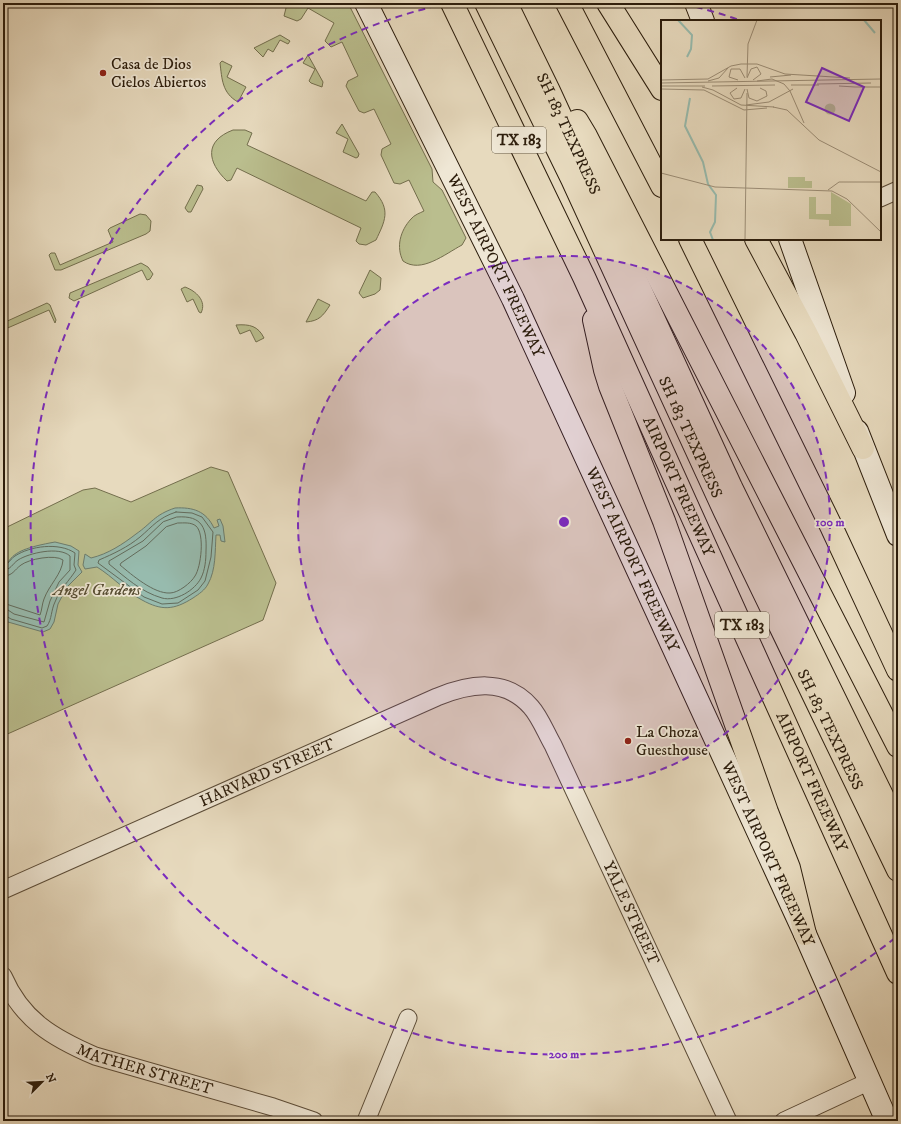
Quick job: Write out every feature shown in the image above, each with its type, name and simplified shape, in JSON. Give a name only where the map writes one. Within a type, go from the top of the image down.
[{"type":"highway","name":"AIRPORT FREEWAY","points":[[452,3],[584,277],[898,973]]},
{"type":"highway","name":"SH 183 TEXPRESS","points":[[486,3],[572,179],[725,512],[898,870]]},
{"type":"highway","name":"SH 183 TEXPRESS","points":[[506,3],[519,28],[731,487],[898,828]]},
{"type":"highway","points":[[567,3],[661,184]]},
{"type":"highway","points":[[608,3],[661,87]]},
{"type":"highway","points":[[519,28],[586,136],[898,746]]},
{"type":"highway","points":[[690,240],[828,518],[898,670]]},
{"type":"highway","points":[[757,240],[806,333],[863,448]]},
{"type":"highway","points":[[584,277],[605,370],[664,521],[765,805],[789,868],[805,934]]},
{"type":"street","name":"WEST AIRPORT FREEWAY","points":[[366,3],[514,299],[805,934],[887,1121]]},
{"type":"street","points":[[696,3],[703,20]]},
{"type":"street","points":[[881,198],[898,190]]},
{"type":"street","points":[[790,240],[863,448],[898,535]]},
{"type":"street","name":"HARVARD STREET","points":[[3,890],[436,697],[460,688],[475,685],[491,686],[514,694],[531,707]]},
{"type":"street","name":"YALE STREET","points":[[531,707],[553,745],[728,1121]]},
{"type":"street","name":"MATHER STREET","points":[[3,976],[20,1006],[32,1020],[69,1045],[95,1056],[273,1107],[314,1121]]},
{"type":"street","points":[[366,1121],[408,1018]]},
{"type":"street","points":[[784,1121],[870,1081]]},
{"type":"green space","points":[[284,3],[348,3],[432,169],[433,182],[442,190],[466,238],[462,245],[425,264],[417,265],[403,261],[400,250],[400,239],[404,229],[412,218],[424,211],[409,180],[400,184],[394,183],[381,155],[382,149],[391,144],[374,109],[364,113],[359,111],[346,86],[348,81],[358,76],[342,42],[331,47],[325,41],[334,23],[308,8],[301,19],[297,21],[284,16],[286,8]]},
{"type":"green space","points":[[280,35],[290,41],[288,44],[280,40],[273,52],[268,49],[263,57],[254,48]]},
{"type":"green space","points":[[308,55],[323,82],[322,87],[309,81],[315,69],[303,63]]},
{"type":"green space","points":[[222,61],[232,66],[227,77],[246,87],[238,102],[229,94],[224,85],[220,63]]},
{"type":"green space","points":[[342,124],[359,154],[356,158],[343,152],[348,139],[336,133]]},
{"type":"green space","points":[[233,130],[245,130],[252,133],[247,145],[366,201],[372,192],[375,192],[380,198],[385,210],[384,221],[376,240],[366,245],[359,244],[356,241],[361,228],[237,168],[231,180],[227,181],[215,167],[212,159],[212,152],[213,146],[217,140]]},
{"type":"green space","points":[[197,185],[202,186],[203,189],[191,212],[188,212],[185,208]]},
{"type":"green space","points":[[140,214],[146,215],[151,221],[150,231],[146,234],[61,270],[55,270],[49,255],[51,253],[55,253],[60,265],[113,242],[108,230]]},
{"type":"green space","points":[[141,263],[148,267],[153,274],[150,279],[147,280],[142,270],[74,301],[69,298],[70,293]]},
{"type":"green space","points":[[370,270],[381,278],[380,290],[375,294],[363,298],[359,293]]},
{"type":"green space","points":[[185,287],[193,291],[199,297],[203,304],[201,313],[199,312],[193,299],[187,302],[181,289]]},
{"type":"green space","points":[[318,299],[330,305],[320,317],[306,322]]},
{"type":"green space","points":[[47,303],[50,305],[56,320],[55,323],[49,310],[3,330],[3,323]]},
{"type":"green space","points":[[236,325],[245,325],[256,328],[264,338],[256,342],[250,330],[240,334]]},
{"type":"green space","name":"Angel Gardens","points":[[211,467],[228,472],[276,583],[263,620],[3,736],[3,529],[83,490],[95,488],[131,502]]},
{"type":"water","points":[[175,508],[188,508],[198,511],[211,522],[214,528],[219,526],[217,520],[220,519],[223,526],[225,542],[221,541],[220,535],[216,535],[215,560],[211,579],[202,592],[186,602],[174,607],[168,608],[156,606],[149,604],[136,596],[97,567],[85,569],[83,565],[85,554],[91,558],[121,545],[162,513]]},
{"type":"water","points":[[55,542],[71,546],[79,551],[78,565],[82,572],[67,587],[58,604],[54,622],[50,629],[43,632],[8,622],[3,617],[3,583],[8,562],[14,555],[24,550]]},
{"type":"place","name":"Casa de Dios Cielos Abiertos","points":[[103,73]]},
{"type":"place","name":"La Choza Guesthouse","points":[[628,741]]}]
